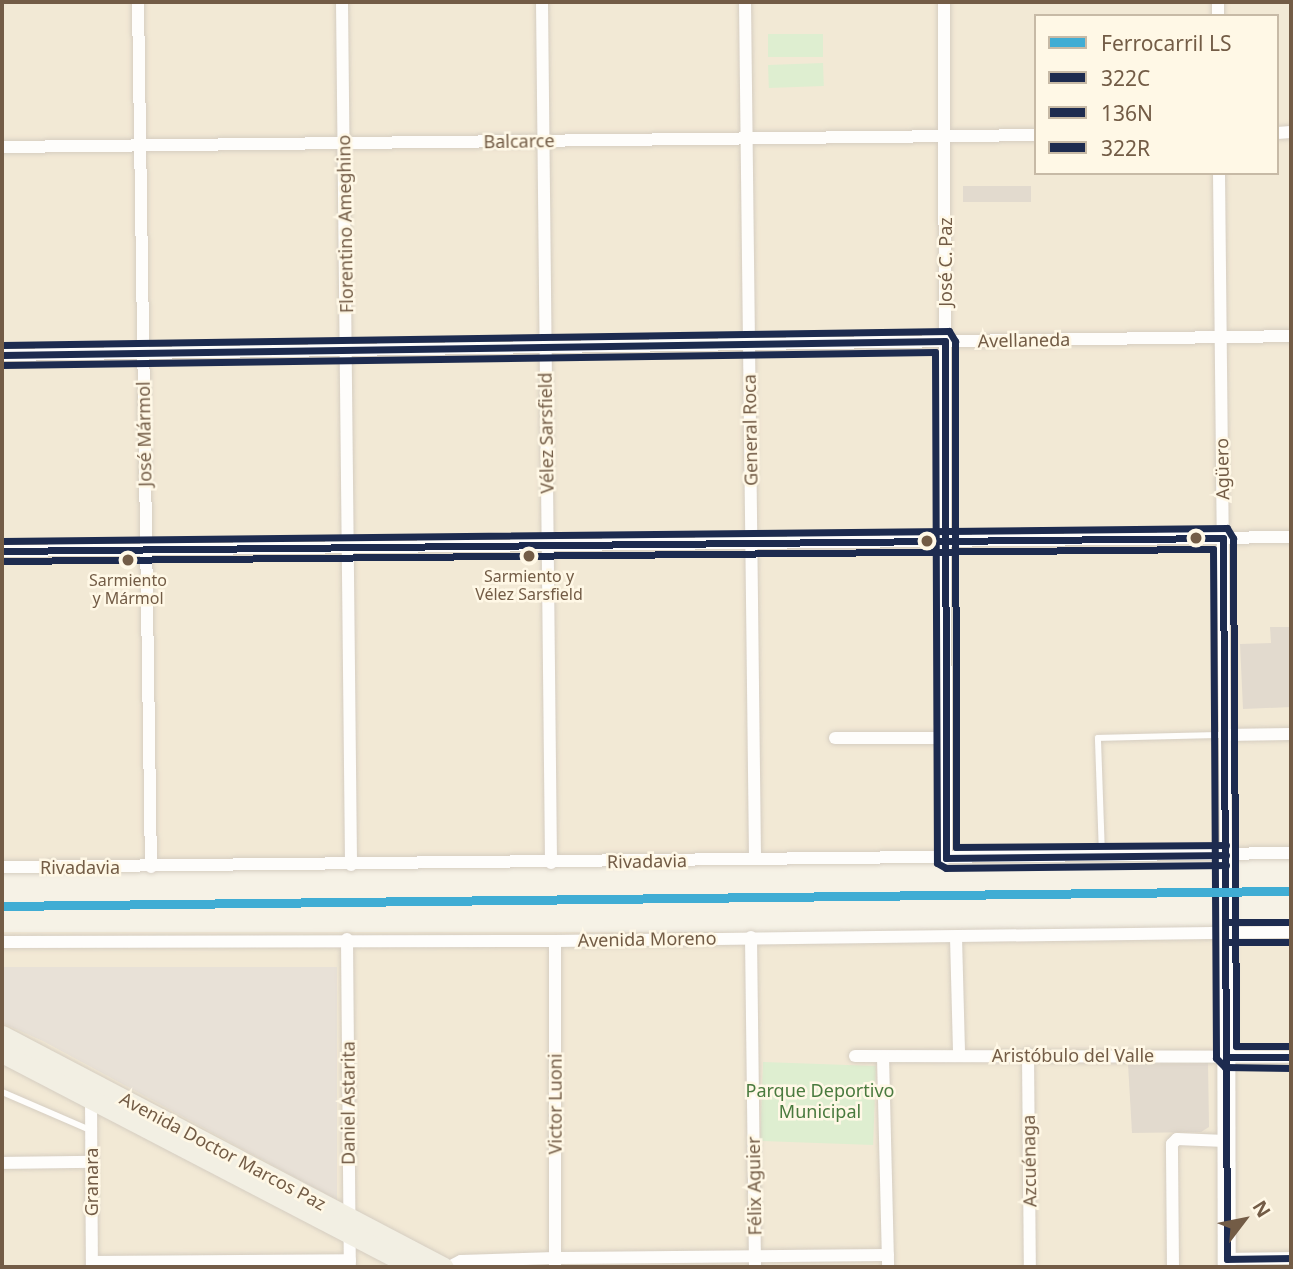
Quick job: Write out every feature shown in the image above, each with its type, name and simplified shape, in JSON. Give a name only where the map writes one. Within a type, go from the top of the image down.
[{"type":"main road","name":"Avenida Doctor Marcos Paz","points":[[2,1035],[349,1226],[413,1267]]},
{"type":"main road","name":"Avenida Doctor Marcos Paz","points":[[2,1053],[349,1226],[447,1267]]},
{"type":"street","name":"José Mármol","points":[[138,2],[151,867]]},
{"type":"street","name":"Florentino Ameghino","points":[[342,2],[351,865]]},
{"type":"street","name":"Vélez Sarsfield","points":[[542,2],[551,863]]},
{"type":"street","name":"General Roca","points":[[745,2],[755,858]]},
{"type":"street","name":"José C. Paz","points":[[944,2],[946,858]]},
{"type":"street","name":"Balcarce","points":[[2,147],[1034,135]]},
{"type":"street","name":"Agüero","points":[[1219,175],[1227,1263]]},
{"type":"street","name":"Avellaneda","points":[[2,355],[1291,336]]},
{"type":"street","points":[[2,551],[1291,537]]},
{"type":"street","points":[[1224,735],[1291,734]]},
{"type":"street","points":[[835,738],[946,738]]},
{"type":"street","name":"Rivadavia","points":[[2,867],[1291,853]]},
{"type":"street","name":"Avenida Moreno","points":[[2,942],[347,939],[555,941],[1291,932]]},
{"type":"street","name":"Félix Aguier","points":[[751,937],[755,1262]]},
{"type":"street","points":[[956,937],[959,1055]]},
{"type":"street","name":"Daniel Astarita","points":[[347,939],[350,1263]]},
{"type":"street","name":"Victor Luoni","points":[[555,941],[555,1263]]},
{"type":"street","name":"Aristóbulo del Valle","points":[[855,1056],[1028,1054],[1291,1057]]},
{"type":"street","name":"Azcuénaga","points":[[1028,1054],[1030,1267]]},
{"type":"street","points":[[447,1267],[461,1261],[888,1261],[883,1057]]},
{"type":"street","name":"Granara","points":[[91,1097],[92,1264]]},
{"type":"street","points":[[1173,1267],[1172,1144],[1177,1139],[1226,1141]]},
{"type":"street","points":[[2,1163],[90,1162]]},
{"type":"street","points":[[1227,1263],[1291,1258]]},
{"type":"street","points":[[92,1264],[350,1263]]},
{"type":"lane","points":[[1102,856],[1098,738],[1224,735]]},
{"type":"lane","points":[[2,1092],[91,1131]]},
{"type":"shaded area","points":[[2,2],[1291,2],[1291,853],[2,867]]},
{"type":"shaded area","points":[[2,932],[1291,932],[1291,1267],[2,1267]]},
{"type":"shaded area","points":[[2,967],[337,967],[337,1200],[43,1041],[2,1023]]},
{"type":"green space","points":[[768,34],[823,34],[823,57],[768,57]]},
{"type":"green space","points":[[823,63],[824,86],[769,88],[768,65]]},
{"type":"green space","name":"Parque Deportivo Municipal","points":[[763,1062],[876,1066],[873,1145],[760,1141]]},
{"type":"building","points":[[963,186],[1031,186],[1031,202],[963,202]]},
{"type":"building","points":[[1270,627],[1291,627],[1291,707],[1243,709],[1240,644],[1271,643]]},
{"type":"building","points":[[1208,1063],[1209,1127],[1201,1132],[1132,1133],[1128,1064]]},
{"type":"rail line","name":"LS","points":[[2,906],[1291,891]]},
{"type":"transit line","name":"322R","points":[[2,345],[949,331],[955,341],[956,847],[1226,845]]},
{"type":"transit line","name":"322C","points":[[2,355],[945,341],[946,858],[1226,855]]},
{"type":"transit line","name":"136N","points":[[2,365],[935,352],[937,863],[946,868],[1226,865]]},
{"type":"transit line","name":"322R","points":[[2,541],[1227,528],[1233,538],[1236,1046],[1291,1046]]},
{"type":"transit line","name":"322C","points":[[2,551],[1223,538],[1227,1259],[1291,1258]]},
{"type":"transit line","name":"136N","points":[[2,561],[1213,549],[1216,1058],[1225,1067],[1291,1068]]},
{"type":"transit line","name":"322R","points":[[1225,922],[1291,922]]},
{"type":"transit line","name":"136N","points":[[1225,942],[1291,942]]},
{"type":"transit line","name":"322C","points":[[1226,1057],[1291,1057]]},
{"type":"place","name":"Sarmiento y Vélez Sarsfield","points":[[529,556]]},
{"type":"place","name":"Sarmiento y Mármol","points":[[128,560]]}]
